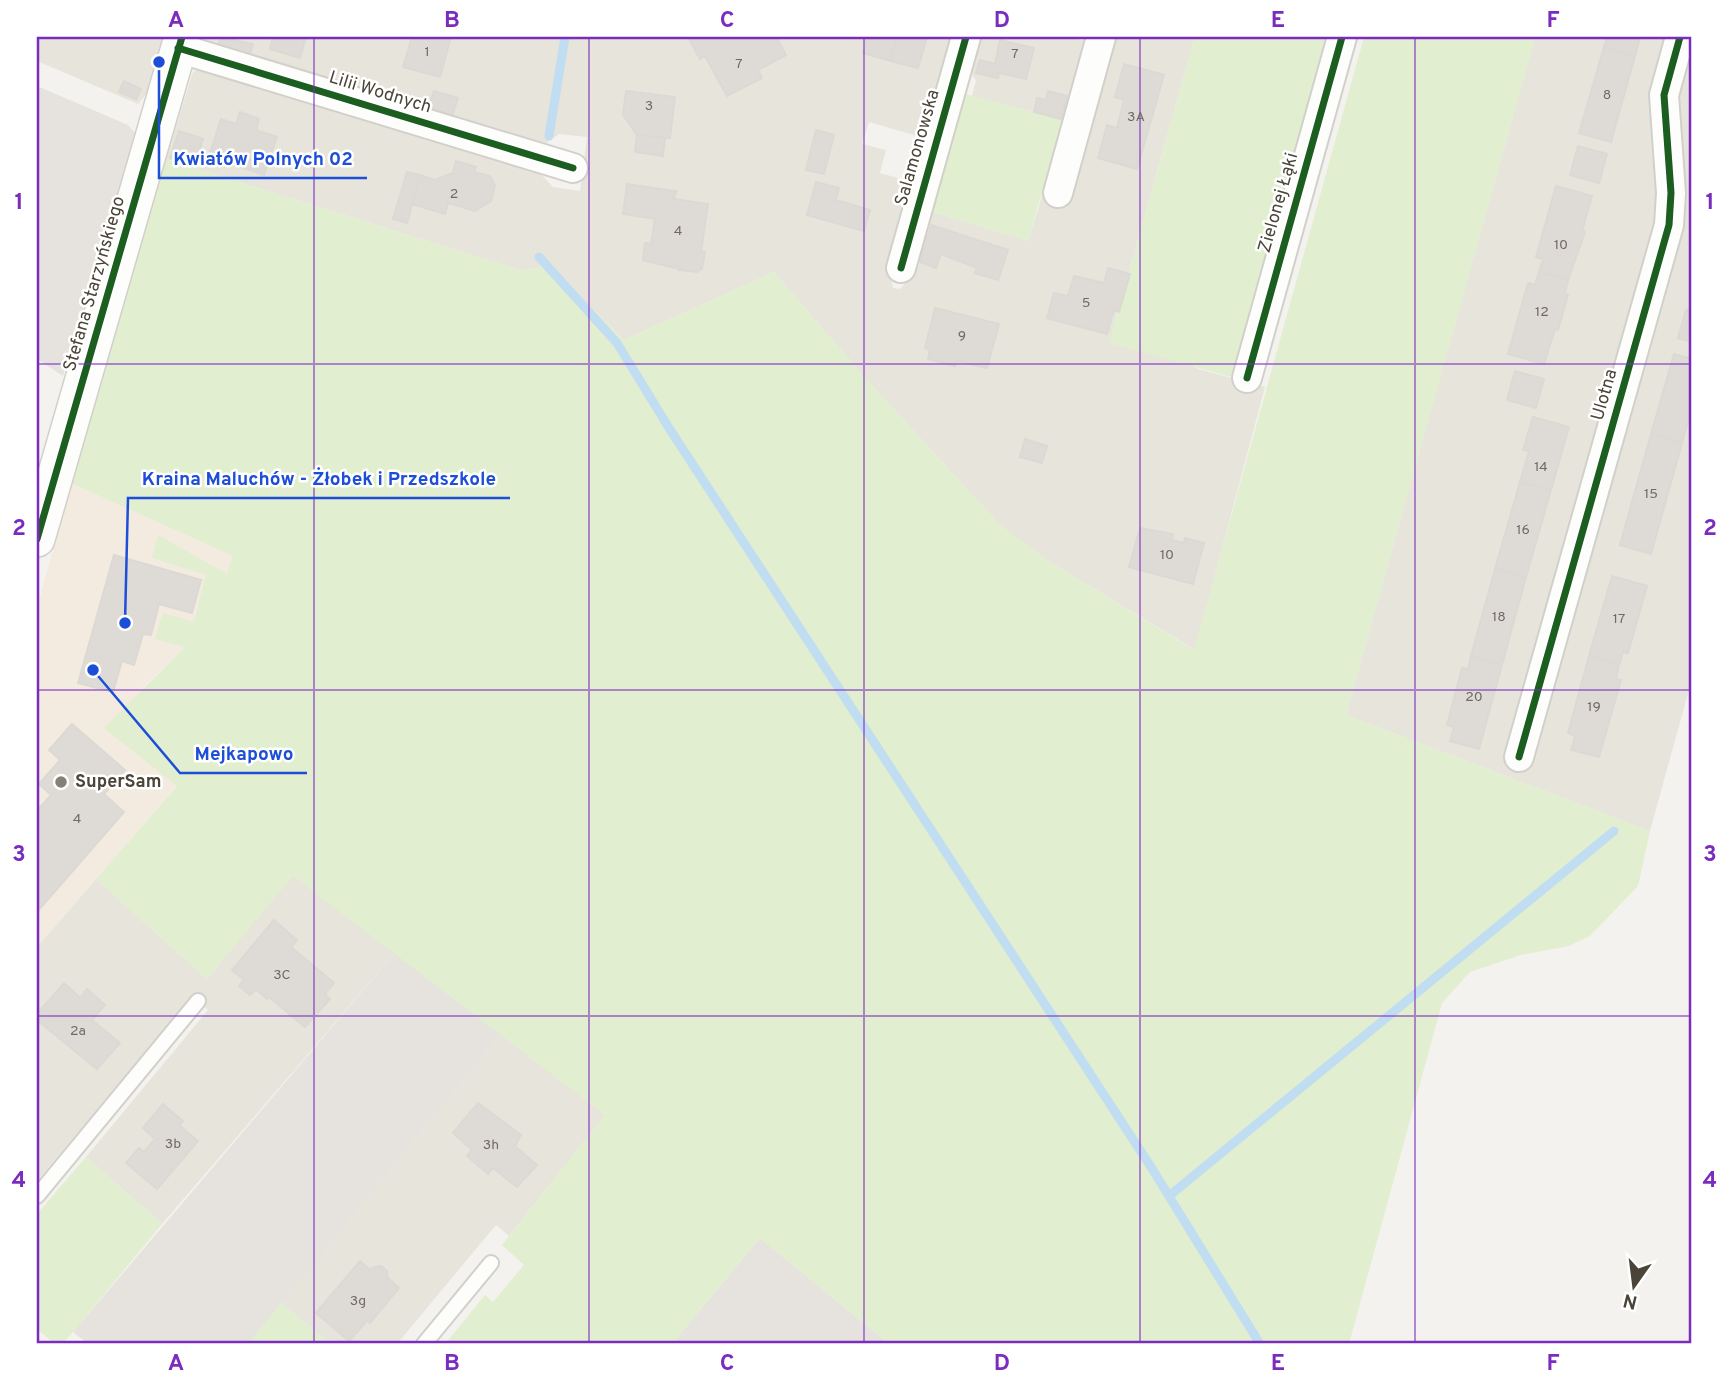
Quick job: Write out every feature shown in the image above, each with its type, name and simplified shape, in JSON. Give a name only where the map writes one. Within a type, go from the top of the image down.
[{"type":"street","name":"Salamonowska","points":[[901,268],[966,37]]},
{"type":"street","points":[[1058,193],[1101,37]]},
{"type":"street","name":"Zielonej Łąki","points":[[1247,378],[1342,37]]},
{"type":"street","name":"Ulotna","points":[[1519,757],[1669,225],[1671,193],[1664,95],[1680,37]]},
{"type":"street","name":"Lilii Wodnych","points":[[180,42],[573,168]]},
{"type":"street","name":"Stefana Starzyńskiego","points":[[37,539],[180,42]]},
{"type":"lane","points":[[37,1196],[198,1001]]},
{"type":"lane","points":[[424,1344],[491,1263]]},
{"type":"shaded area","points":[[37,37],[164,37],[150,89],[138,104],[37,61]]},
{"type":"shaded area","points":[[203,37],[954,37],[924,138],[869,122],[862,144],[886,150],[880,173],[912,182],[888,265],[893,288],[900,289],[920,262],[931,226],[926,223],[927,210],[1028,241],[1044,190],[1058,193],[1112,37],[1195,37],[1116,317],[1198,369],[1265,387],[1195,650],[1048,561],[1001,526],[867,380],[774,272],[624,340],[548,265],[523,271],[166,159],[193,72],[210,64],[536,169],[553,187],[580,191],[587,137],[559,134],[540,147],[200,47]]},
{"type":"shaded area","points":[[978,37],[1068,37],[1085,41],[1063,120],[972,96],[976,80],[969,70]]},
{"type":"shaded area","points":[[1535,37],[1692,37],[1692,679],[1650,831],[1346,715]]},
{"type":"shaded area","points":[[37,86],[128,125],[136,134],[63,376],[37,359]]},
{"type":"shaded area","points":[[71,483],[233,556],[213,626],[185,647],[141,689],[177,785],[37,947],[37,608]]},
{"type":"shaded area","points":[[292,875],[395,953],[162,1224],[86,1157],[208,1010],[192,996],[37,1181],[37,947],[96,879],[207,979]]},
{"type":"shaded area","points":[[395,953],[501,1034],[248,1344],[88,1344],[73,1332]]},
{"type":"shaded area","points":[[501,1034],[605,1115],[509,1236],[496,1225],[397,1344],[330,1344],[281,1303]]},
{"type":"shaded area","points":[[760,1238],[889,1344],[672,1344]]},
{"type":"green space","points":[[1195,37],[1326,37],[1231,377],[1109,343]]},
{"type":"green space","points":[[1364,37],[1535,37],[1346,715],[1650,831],[1638,886],[1590,936],[1569,946],[1521,955],[1470,972],[1442,1003],[1349,1344],[889,1344],[760,1238],[672,1344],[445,1344],[485,1295],[493,1302],[524,1265],[502,1245],[605,1115],[293,876],[207,979],[96,879],[177,786],[104,728],[185,647],[155,639],[163,613],[194,622],[206,575],[152,558],[158,535],[227,574],[233,556],[71,483],[166,159],[523,271],[548,265],[624,340],[774,272],[867,380],[1001,526],[1048,561],[1194,650]]},
{"type":"green space","points":[[962,93],[1063,120],[1028,241],[927,210]]},
{"type":"green space","points":[[86,1157],[162,1224],[73,1332],[62,1344],[55,1344],[37,1329],[37,1214]]},
{"type":"green space","points":[[281,1303],[330,1344],[248,1344]]},
{"type":"building","points":[[221,37],[253,44],[249,58],[217,49]]},
{"type":"building","points":[[273,37],[306,37],[300,58],[270,49]]},
{"type":"building","points":[[412,37],[451,37],[440,77],[403,67]]},
{"type":"building","points":[[688,37],[725,37],[727,41],[736,37],[776,37],[786,55],[758,70],[762,78],[727,96],[705,56],[700,59]]},
{"type":"building","points":[[867,37],[897,37],[891,61],[863,53]]},
{"type":"building","points":[[897,37],[927,37],[918,68],[891,61]]},
{"type":"building","points":[[1607,37],[1640,37],[1635,56],[1604,47]]},
{"type":"building","points":[[1000,40],[1034,48],[1026,79],[999,73],[998,78],[976,73],[980,60],[995,64]]},
{"type":"building","points":[[1604,47],[1635,56],[1611,142],[1579,133]]},
{"type":"building","points":[[1124,64],[1164,75],[1137,169],[1098,158],[1107,125],[1117,128],[1124,100],[1115,97]]},
{"type":"building","points":[[124,81],[141,89],[136,99],[119,92]]},
{"type":"building","points":[[434,91],[458,98],[452,116],[428,109]]},
{"type":"building","points":[[626,91],[675,97],[670,138],[637,135],[623,115]]},
{"type":"building","points":[[1048,91],[1067,96],[1061,119],[1034,112],[1037,98],[1046,100]]},
{"type":"building","points":[[240,112],[259,119],[256,130],[277,137],[264,175],[209,156],[221,119],[236,124]]},
{"type":"building","points":[[816,130],[834,135],[824,174],[806,170]]},
{"type":"building","points":[[179,131],[203,139],[195,166],[170,158]]},
{"type":"building","points":[[637,135],[665,138],[663,156],[635,152]]},
{"type":"building","points":[[1578,146],[1607,154],[1599,183],[1570,175]]},
{"type":"building","points":[[456,161],[476,167],[474,172],[490,176],[495,186],[491,201],[475,211],[448,203],[445,214],[412,204],[420,175],[435,180],[453,173]]},
{"type":"building","points":[[407,172],[420,175],[407,223],[393,219]]},
{"type":"building","points":[[816,182],[839,188],[836,200],[870,210],[864,231],[807,215]]},
{"type":"building","points":[[627,184],[676,191],[674,199],[708,204],[701,252],[705,252],[702,269],[697,272],[678,270],[679,266],[674,268],[643,260],[645,243],[651,244],[655,219],[623,214]]},
{"type":"building","points":[[1556,186],[1592,196],[1582,231],[1585,232],[1568,280],[1539,272],[1543,259],[1536,257]]},
{"type":"building","points":[[931,225],[1008,250],[998,280],[975,273],[977,268],[941,254],[936,268],[920,262]]},
{"type":"building","points":[[1108,268],[1130,274],[1119,312],[1114,310],[1107,334],[1047,318],[1054,293],[1068,296],[1074,276],[1104,283]]},
{"type":"building","points":[[1539,272],[1568,280],[1565,293],[1568,295],[1558,330],[1555,329],[1544,364],[1508,354],[1528,283],[1535,285]]},
{"type":"building","points":[[935,308],[999,324],[987,368],[957,361],[955,366],[928,359],[930,350],[925,348]]},
{"type":"building","points":[[1686,310],[1692,311],[1692,342],[1678,338]]},
{"type":"building","points":[[1674,354],[1692,359],[1692,406],[1682,443],[1651,434]]},
{"type":"building","points":[[1515,371],[1544,379],[1536,408],[1507,400]]},
{"type":"building","points":[[1533,417],[1569,427],[1551,490],[1520,482],[1529,451],[1523,450]]},
{"type":"building","points":[[1651,434],[1682,443],[1651,554],[1620,545]]},
{"type":"building","points":[[1025,439],[1047,446],[1042,463],[1020,457]]},
{"type":"building","points":[[1520,482],[1551,490],[1526,577],[1495,569]]},
{"type":"building","points":[[1140,528],[1173,534],[1172,540],[1184,543],[1185,538],[1204,543],[1193,584],[1129,567]]},
{"type":"building","points":[[114,555],[201,580],[192,613],[159,604],[151,635],[143,634],[134,665],[122,661],[113,692],[78,683]]},
{"type":"building","points":[[1495,569],[1526,577],[1502,665],[1471,656]]},
{"type":"building","points":[[1612,576],[1647,586],[1628,653],[1623,652],[1619,665],[1589,656]]},
{"type":"building","points":[[1471,656],[1502,665],[1479,749],[1450,741],[1454,727],[1447,725],[1462,668],[1468,669]]},
{"type":"building","points":[[1589,656],[1619,665],[1616,679],[1621,680],[1599,757],[1571,750],[1575,736],[1568,733]]},
{"type":"building","points":[[72,724],[125,770],[104,794],[124,812],[37,912],[37,834],[41,829],[37,826],[37,811],[51,795],[39,784],[60,760],[49,750]]},
{"type":"building","points":[[274,920],[297,940],[291,947],[334,983],[325,994],[330,999],[305,1027],[256,989],[250,995],[239,986],[244,980],[232,970]]},
{"type":"building","points":[[64,983],[80,998],[87,989],[105,1005],[92,1020],[120,1043],[97,1069],[37,1020],[37,1014]]},
{"type":"building","points":[[478,1103],[521,1135],[515,1146],[537,1165],[517,1187],[493,1168],[488,1174],[467,1156],[472,1150],[453,1133]]},
{"type":"building","points":[[163,1104],[183,1121],[179,1125],[198,1141],[157,1189],[126,1163],[139,1148],[144,1152],[155,1139],[143,1128]]},
{"type":"building","points":[[360,1261],[370,1270],[381,1266],[387,1271],[388,1278],[399,1288],[370,1323],[367,1321],[349,1341],[316,1313]]},
{"type":"waterway","points":[[549,136],[565,37]]},
{"type":"waterway","points":[[539,257],[617,343],[669,428],[1151,1167],[1260,1344]]},
{"type":"waterway","points":[[1169,1196],[1614,831]]},
{"type":"cycle path","points":[[37,539],[182,37]]},
{"type":"cycle path","points":[[901,268],[966,37]]},
{"type":"cycle path","points":[[1247,378],[1342,37]]},
{"type":"cycle path","points":[[1519,757],[1669,225],[1671,193],[1664,95],[1680,37]]},
{"type":"cycle path","points":[[178,48],[573,168]]},
{"type":"place","name":"Kwiatów Polnych 02","points":[[159,62]]},
{"type":"place","name":"Kraina Maluchów - Żłobek i Przedszkole","points":[[125,623]]},
{"type":"place","name":"Mejkapowo","points":[[93,670]]},
{"type":"place","name":"SuperSam","points":[[61,782]]}]
